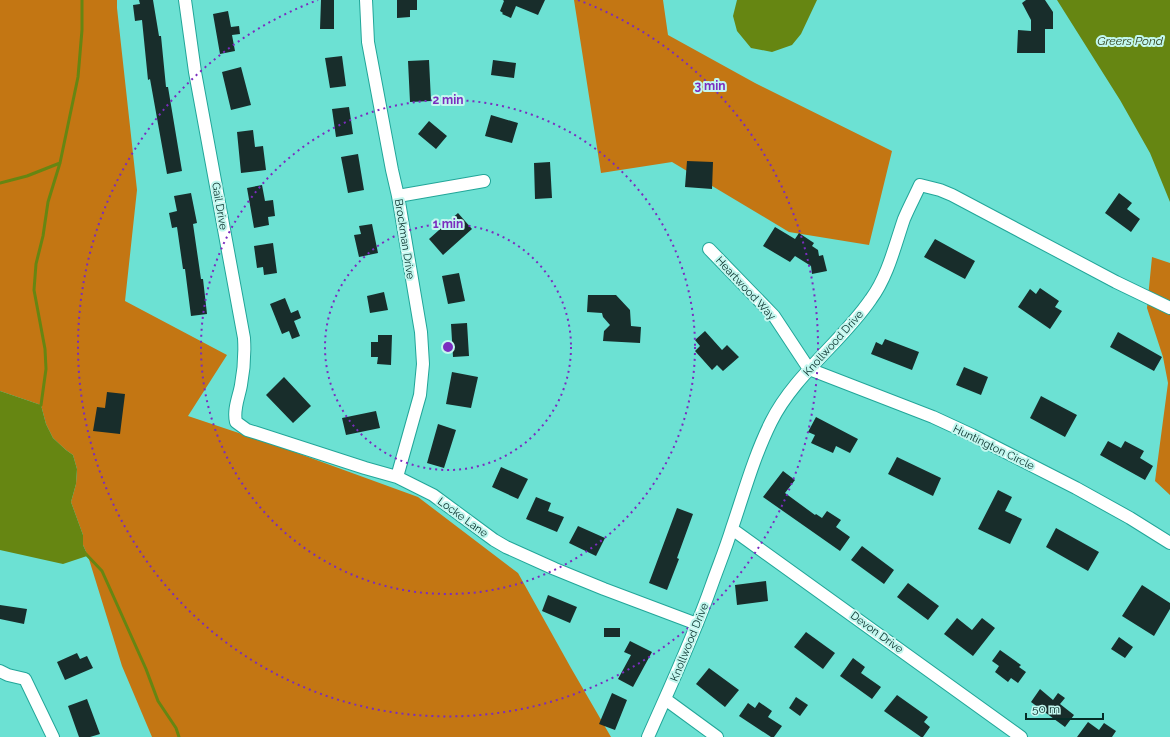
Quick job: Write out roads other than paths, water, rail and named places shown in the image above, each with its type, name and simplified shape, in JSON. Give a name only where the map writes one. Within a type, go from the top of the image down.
[{"type":"street","name":"Gail Drive","points":[[185,0],[195,72],[244,338],[244,370],[235,412]]},
{"type":"street","name":"Brockman Drive","points":[[366,0],[368,42],[398,196],[421,332],[423,364],[420,395],[397,477]]},
{"type":"street","points":[[398,196],[460,184],[484,182]]},
{"type":"street","name":"Knollwood Drive","points":[[648,737],[697,624],[770,424],[778,408],[809,369],[847,330],[872,298],[886,270],[905,216],[920,184],[952,195],[1116,282],[1170,308]]},
{"type":"street","name":"Heartwood Way","points":[[709,248],[774,316],[809,369]]},
{"type":"street","name":"Huntington Circle","points":[[809,369],[933,417],[972,435],[1076,488],[1130,518],[1170,543]]},
{"type":"street","name":"Locke Lane","points":[[235,412],[236,422],[247,430],[397,477],[433,495],[494,540],[506,547],[576,578],[697,624]]},
{"type":"street","name":"Devon Drive","points":[[732,529],[1020,737]]},
{"type":"street","points":[[0,671],[8,675],[25,679],[53,737]]},
{"type":"street","points":[[665,698],[717,737]]},
{"type":"water","points":[[737,0],[817,0],[801,34],[792,45],[772,52],[751,48],[737,31],[733,16]]},
{"type":"water","name":"Greers Pond","points":[[1057,0],[1170,0],[1170,202],[1150,153],[1120,100]]},
{"type":"water","points":[[0,391],[41,405],[46,424],[53,438],[73,455],[77,469],[76,484],[71,502],[83,535],[83,545],[88,556],[63,564],[0,550]]},
{"type":"waterway","points":[[39,407],[41,405],[46,369],[45,349],[34,290],[36,264],[43,236],[48,202],[60,163],[78,77],[82,30],[82,0]]},
{"type":"waterway","points":[[0,183],[27,176],[60,163]]},
{"type":"waterway","points":[[85,553],[102,571],[146,669],[158,701],[176,728],[179,737]]}]
